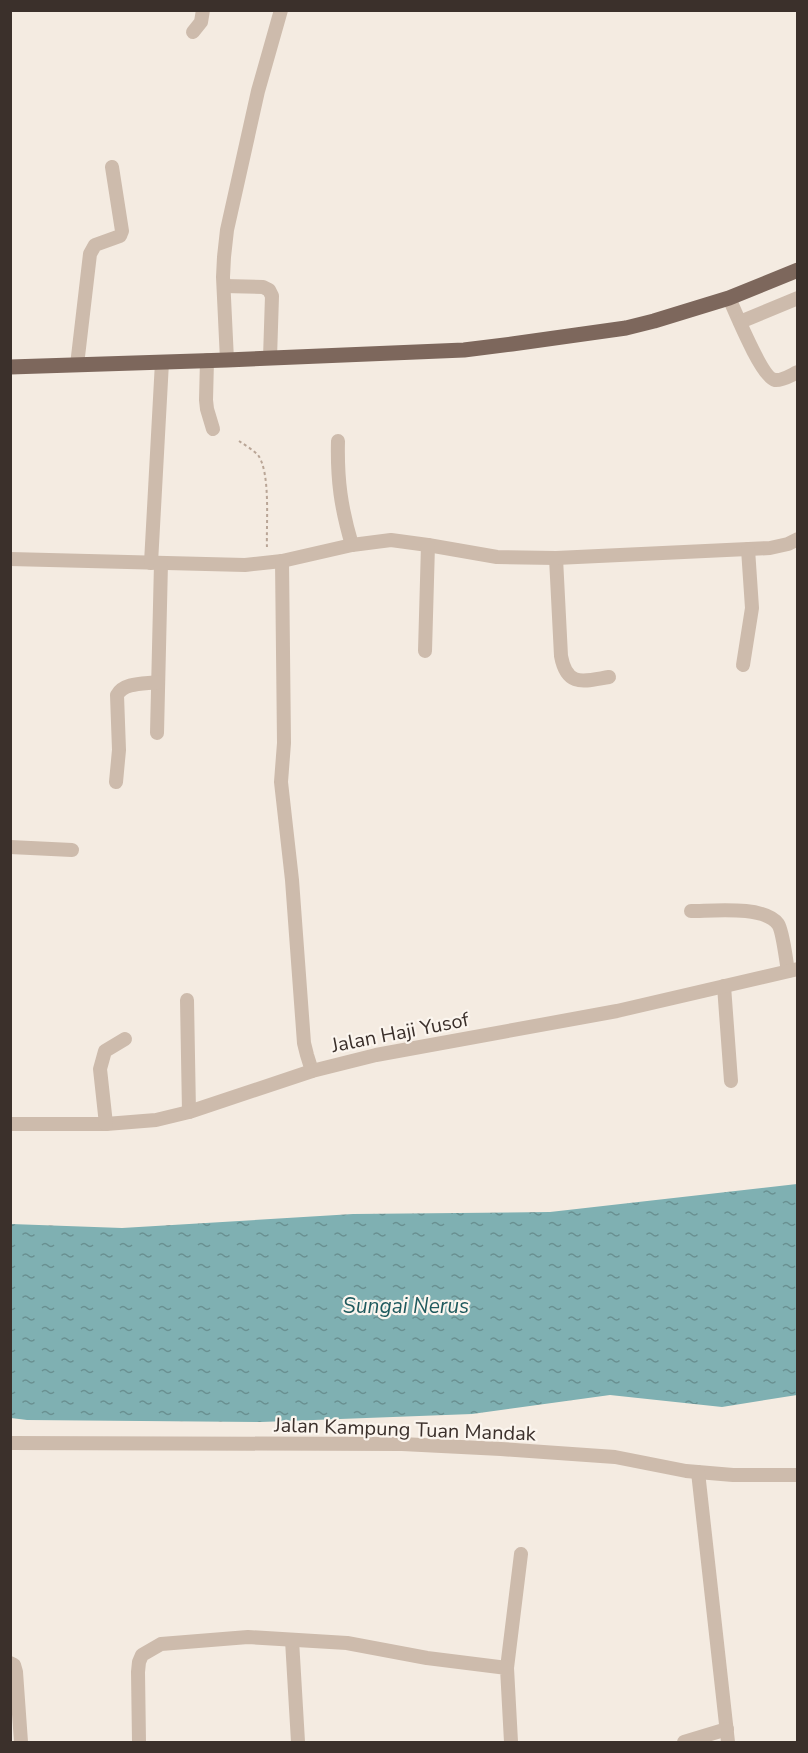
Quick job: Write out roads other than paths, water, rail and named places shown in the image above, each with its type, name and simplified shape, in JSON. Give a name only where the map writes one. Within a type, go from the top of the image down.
[{"type":"main road","points":[[10,367],[464,350],[626,328],[729,297],[798,270]]},
{"type":"street","points":[[193,32],[201,22],[203,10]]},
{"type":"street","points":[[227,360],[224,256],[232,203],[258,92],[281,10]]},
{"type":"street","points":[[77,365],[90,254],[94,246],[120,236],[122,231],[112,166]]},
{"type":"street","points":[[224,286],[263,287],[272,296],[270,358]]},
{"type":"street","points":[[729,297],[767,375],[773,380],[778,380],[798,372]]},
{"type":"street","points":[[740,322],[798,298]]},
{"type":"street","points":[[207,360],[206,400],[213,429]]},
{"type":"street","points":[[157,732],[156,563],[162,362]]},
{"type":"street","points":[[338,441],[343,513],[352,545]]},
{"type":"street","points":[[10,559],[245,565],[282,561],[352,545],[391,540],[497,557],[556,558],[770,548],[798,539]]},
{"type":"street","points":[[425,651],[429,545]]},
{"type":"street","points":[[742,665],[752,608],[747,549]]},
{"type":"street","points":[[556,558],[563,669],[569,676],[578,680],[609,677]]},
{"type":"street","points":[[282,561],[284,743],[281,782],[292,880],[304,1042],[312,1071]]},
{"type":"street","points":[[116,782],[117,695],[125,687],[158,682]]},
{"type":"street","points":[[10,847],[72,850]]},
{"type":"street","points":[[691,910],[754,911],[768,916],[779,925],[793,970]]},
{"type":"street","name":"Jalan Haji Yusof","points":[[10,1125],[106,1124],[156,1120],[189,1112],[312,1071],[376,1055],[617,1011],[793,970]]},
{"type":"street","points":[[724,986],[731,1081]]},
{"type":"street","points":[[187,1000],[189,1112]]},
{"type":"street","points":[[106,1124],[100,1069],[105,1051],[125,1039]]},
{"type":"street","name":"Jalan Kampung Tuan Mandak","points":[[10,1443],[402,1444],[615,1457],[698,1472],[733,1475],[798,1475]]},
{"type":"street","points":[[684,1743],[728,1736],[698,1472]]},
{"type":"street","points":[[511,1743],[507,1668],[521,1554]]},
{"type":"street","points":[[139,1743],[139,1662],[142,1655],[151,1648],[167,1642],[248,1637],[347,1643],[427,1658],[507,1668]]},
{"type":"street","points":[[292,1640],[298,1743]]},
{"type":"street","points":[[10,1663],[14,1665],[16,1672],[21,1743]]},
{"type":"water","name":"Sungai Nerus","points":[[797,1184],[797,1395],[722,1407],[610,1395],[472,1414],[261,1422],[11,1418],[11,1224],[122,1228],[353,1214],[550,1212]]}]
